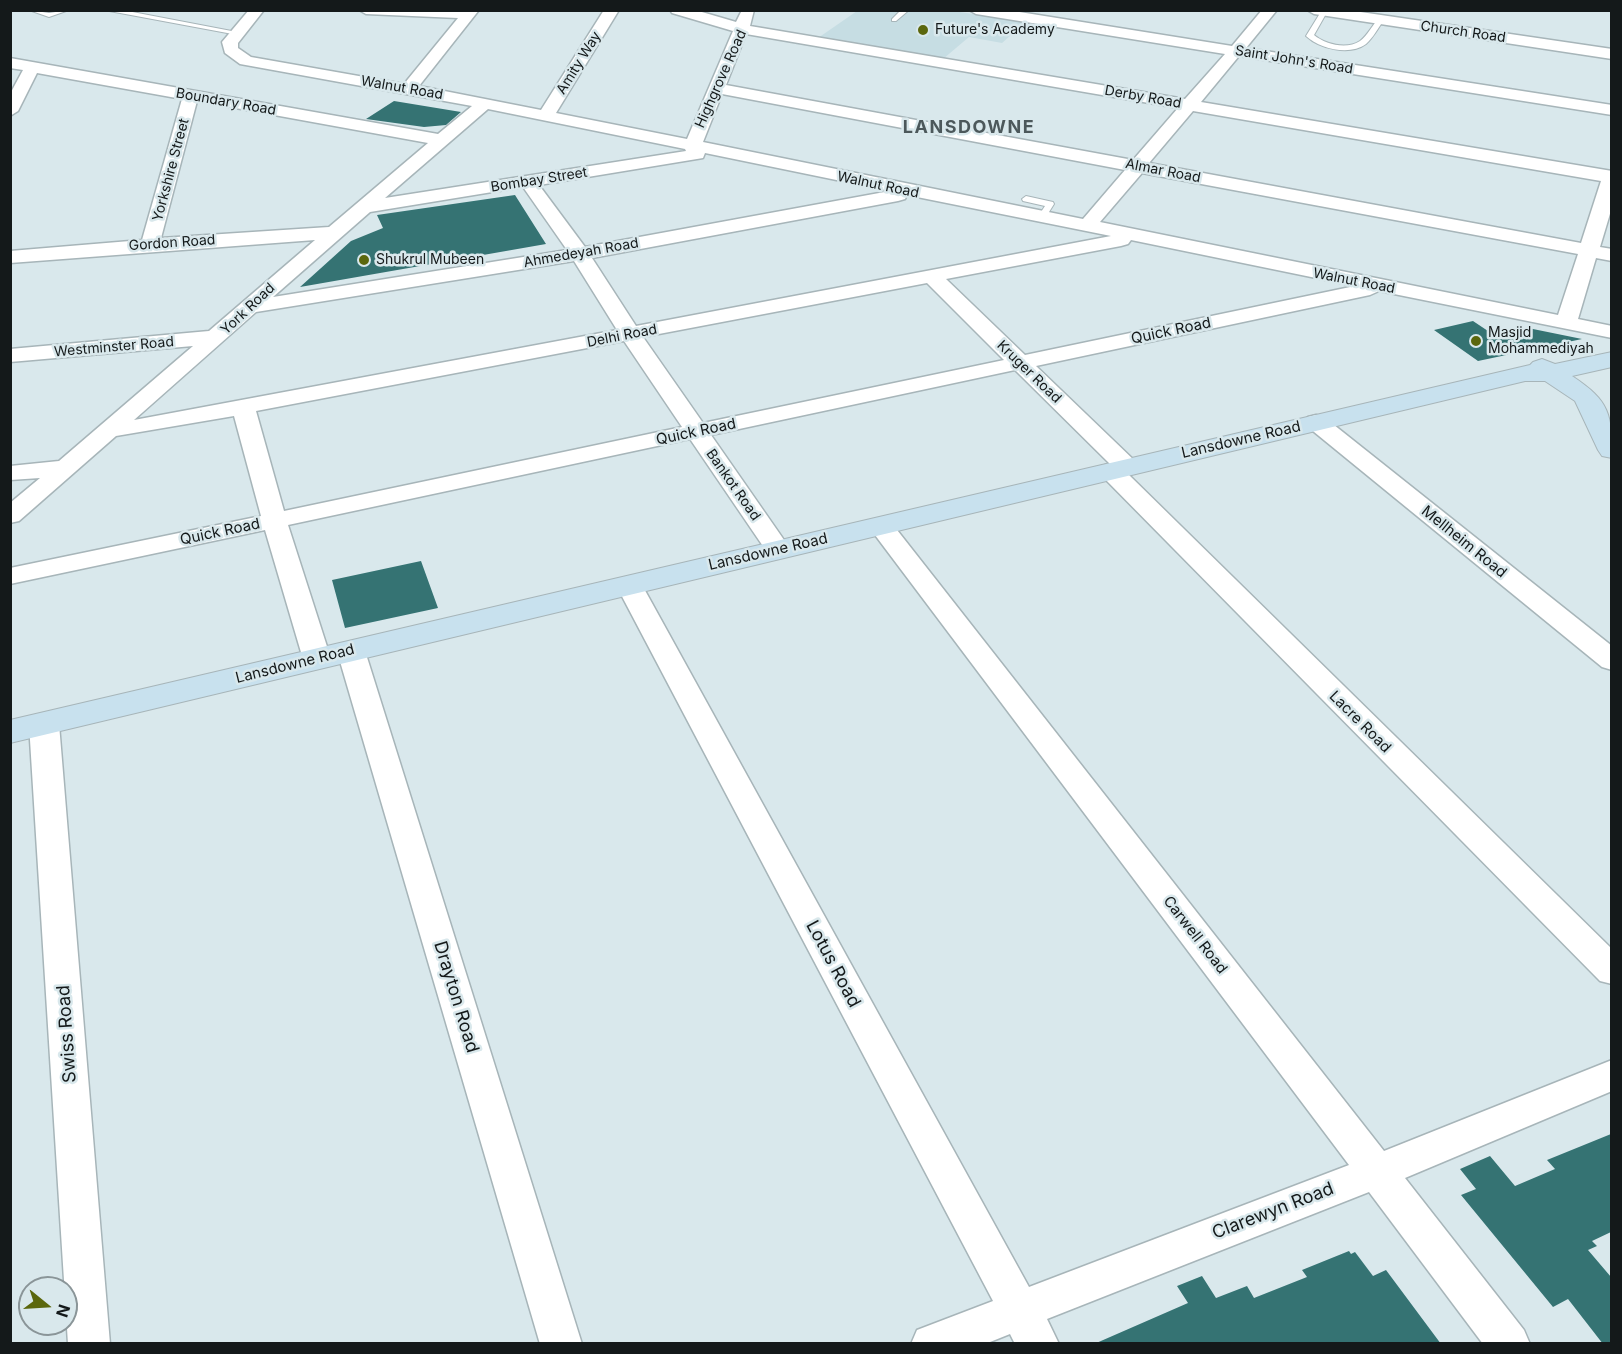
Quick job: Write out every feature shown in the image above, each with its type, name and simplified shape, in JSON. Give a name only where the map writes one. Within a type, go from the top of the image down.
[{"type":"street","points":[[238,33],[257,10]]},
{"type":"street","points":[[366,10],[471,12]]},
{"type":"street","name":"Amity Way","points":[[546,116],[612,10]]},
{"type":"street","name":"Derby Road","points":[[677,10],[743,29],[1611,177]]},
{"type":"street","name":"Highgrove Road","points":[[692,147],[749,10]]},
{"type":"street","name":"Saint John's Road","points":[[976,10],[1611,110]]},
{"type":"street","points":[[1086,227],[1270,10]]},
{"type":"street","name":"Church Road","points":[[1319,11],[1611,54]]},
{"type":"street","points":[[408,89],[471,12]]},
{"type":"street","name":"Walnut Road","points":[[238,33],[230,42],[230,50],[246,61],[546,116],[1572,325],[1596,335],[1610,346]]},
{"type":"street","name":"Boundary Road","points":[[10,63],[441,140]]},
{"type":"street","points":[[10,111],[32,67]]},
{"type":"street","name":"Almar Road","points":[[715,88],[1611,255]]},
{"type":"street","name":"Yorkshire Street","points":[[150,245],[191,95]]},
{"type":"street","name":"York Road","points":[[10,516],[217,338],[333,232],[485,104]]},
{"type":"street","name":"Bombay Street","points":[[365,207],[714,151]]},
{"type":"street","points":[[1572,325],[1589,250],[1611,177]]},
{"type":"street","name":"Bankot Road","points":[[528,182],[580,254],[630,334],[778,550]]},
{"type":"street","name":"Ahmedeyah Road","points":[[249,307],[580,254],[912,192]]},
{"type":"street","name":"Gordon Road","points":[[10,257],[333,232]]},
{"type":"street","name":"Delhi Road","points":[[108,430],[143,426],[1135,237]]},
{"type":"street","name":"Kruger Road","points":[[931,276],[1020,363],[1119,469]]},
{"type":"street","name":"Quick Road","points":[[10,576],[1381,287]]},
{"type":"street","name":"Westminster Road","points":[[10,356],[217,338]]},
{"type":"street","name":"Lansdowne Road","points":[[10,732],[1553,367],[1610,346]]},
{"type":"street","points":[[1553,367],[1594,376],[1611,408]]},
{"type":"street","points":[[1553,367],[1586,397],[1611,450]]},
{"type":"street","points":[[243,406],[318,659]]},
{"type":"street","name":"Mellheim Road","points":[[1316,423],[1611,661]]},
{"type":"street","points":[[10,473],[66,468]]},
{"type":"street","name":"Lacre Road","points":[[1119,469],[1611,971]]},
{"type":"street","name":"Carwell Road","points":[[881,526],[1509,1344]]},
{"type":"street","name":"Lotus Road","points":[[629,585],[1038,1344]]},
{"type":"street","name":"Drayton Road","points":[[351,651],[561,1344]]},
{"type":"street","name":"Swiss Road","points":[[44,724],[89,1344]]},
{"type":"street","name":"Clarewyn Road","points":[[932,1344],[1019,1308],[1377,1172],[1611,1075]]},
{"type":"lane","points":[[32,10],[53,15],[66,10]]},
{"type":"lane","points":[[107,10],[238,33]]},
{"type":"lane","points":[[894,20],[906,10]]},
{"type":"lane","points":[[1319,11],[1310,36],[1317,41],[1336,46],[1349,47],[1362,43],[1380,20]]},
{"type":"lane","points":[[1026,199],[1050,204],[1041,218]]},
{"type":"shaded area","name":"Future's Academy","points":[[857,11],[953,11],[1026,22],[1002,43],[969,37],[943,59],[818,38]]},
{"type":"building","points":[[394,101],[461,112],[446,125],[424,127],[366,119]]},
{"type":"building","points":[[515,195],[546,244],[300,287],[351,241],[383,228],[377,215]]},
{"type":"building","points":[[1473,321],[1494,335],[1528,328],[1582,339],[1478,361],[1434,330]]},
{"type":"building","points":[[421,561],[438,608],[345,628],[332,580]]},
{"type":"building","points":[[1611,1134],[1611,1232],[1592,1241],[1597,1246],[1588,1250],[1611,1277],[1611,1344],[1603,1344],[1568,1299],[1553,1307],[1461,1195],[1476,1189],[1460,1169],[1490,1156],[1515,1186],[1555,1169],[1547,1160]]},
{"type":"building","points":[[1349,1251],[1351,1254],[1355,1252],[1373,1276],[1386,1270],[1441,1344],[1094,1344],[1188,1303],[1177,1286],[1202,1276],[1216,1298],[1247,1286],[1254,1298],[1307,1277],[1302,1270]]},
{"type":"place","name":"Future's Academy","points":[[923,30]]},
{"type":"place","name":"Shukrul Mubeen","points":[[364,260]]},
{"type":"place","name":"Masjid Mohammediyah","points":[[1476,341]]},
{"type":"district","name":"LANSDOWNE","points":[[969,128]]}]
